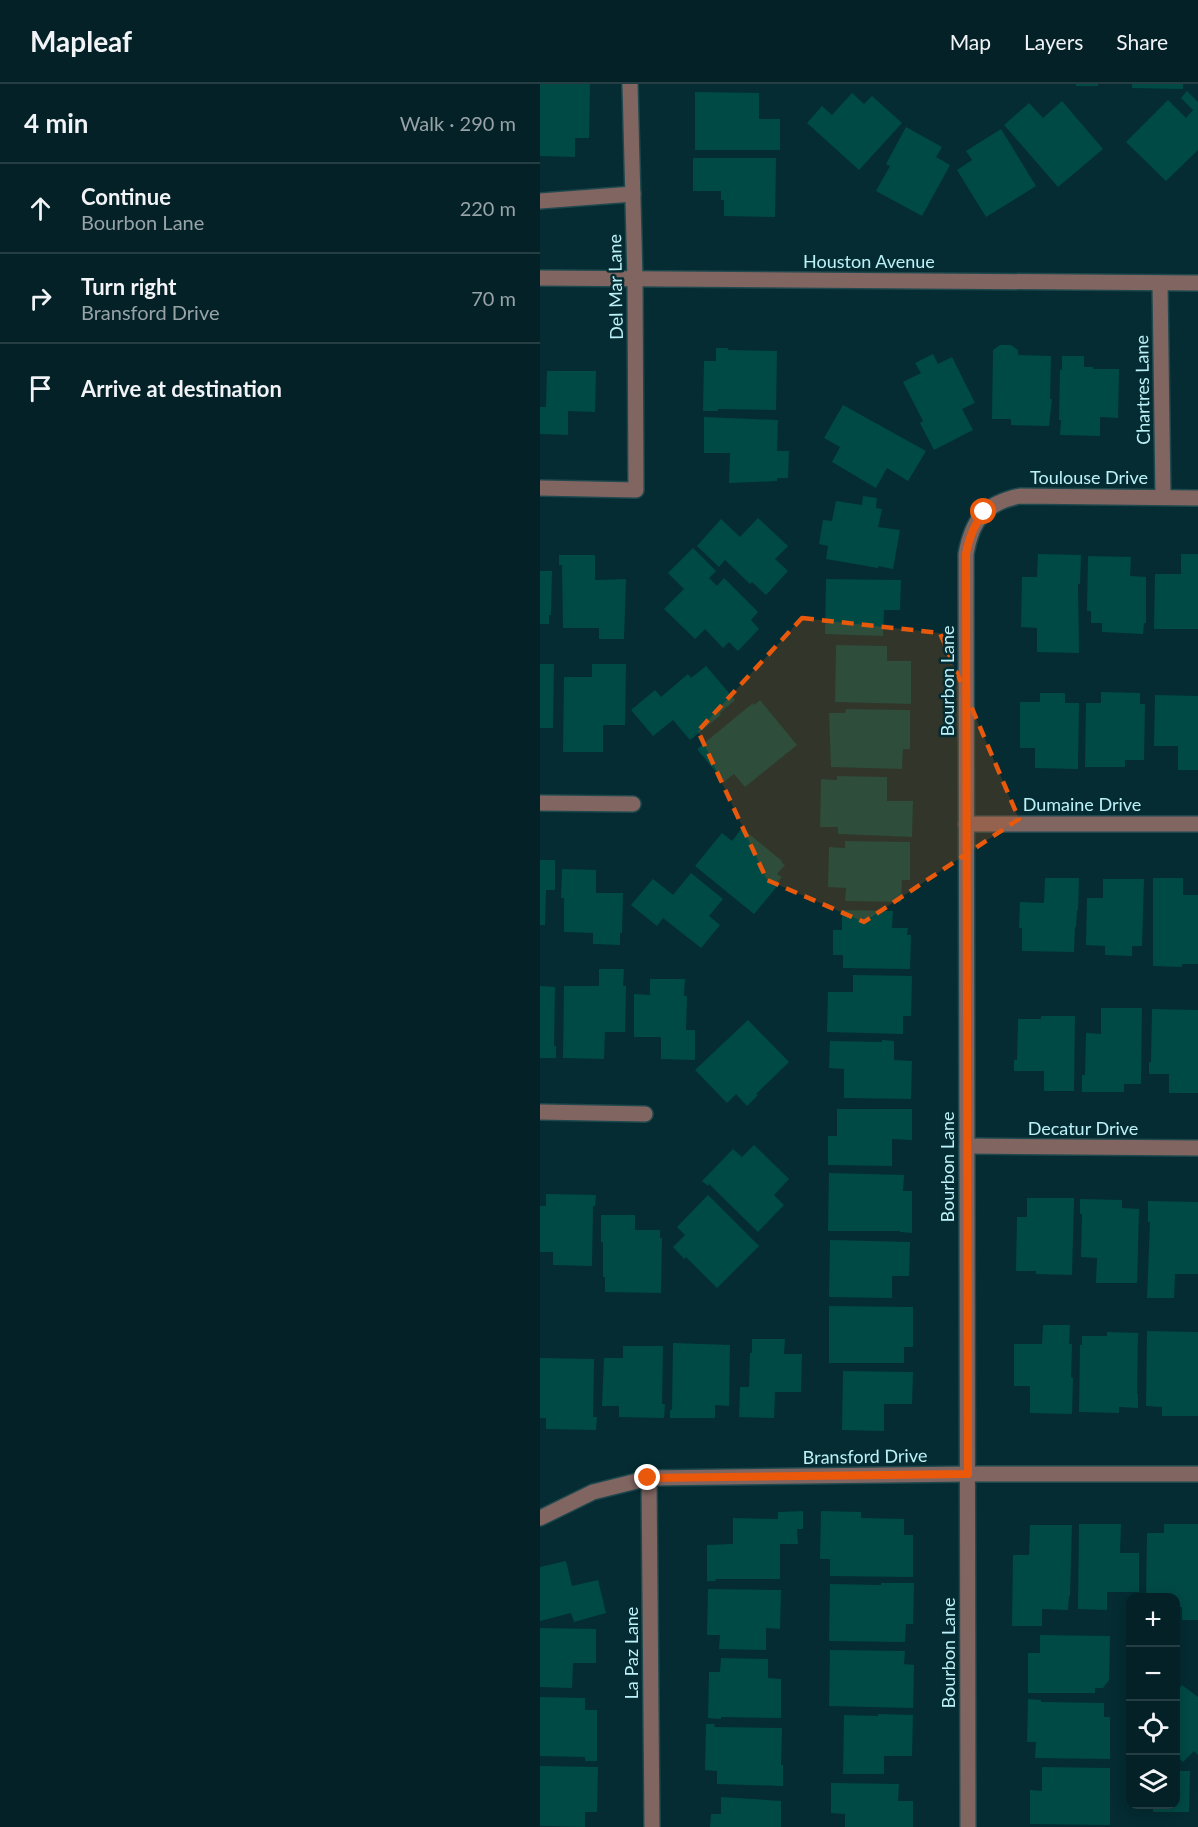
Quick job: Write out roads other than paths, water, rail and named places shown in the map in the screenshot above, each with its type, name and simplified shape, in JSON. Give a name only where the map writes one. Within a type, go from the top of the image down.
[{"type":"street","name":"Del Mar Lane","points":[[540,488],[636,490],[635,279],[630,84]]},
{"type":"street","points":[[540,201],[633,194]]},
{"type":"street","name":"Houston Avenue","points":[[540,278],[1198,283]]},
{"type":"street","name":"Chartres Lane","points":[[1160,282],[1163,497]]},
{"type":"street","name":"Toulouse Drive","points":[[984,512],[1001,501],[1020,496],[1198,498]]},
{"type":"street","name":"Bourbon Lane","points":[[968,1827],[966,554],[969,537],[984,512]]},
{"type":"street","points":[[540,803],[633,804]]},
{"type":"street","name":"Dumaine Drive","points":[[966,824],[1198,824]]},
{"type":"street","points":[[540,1112],[645,1114]]},
{"type":"street","name":"Decatur Drive","points":[[967,1146],[1198,1148]]},
{"type":"street","name":"Bransford Drive","points":[[540,1518],[593,1492],[648,1478],[1198,1474]]},
{"type":"street","name":"La Paz Lane","points":[[648,1478],[652,1827]]}]
